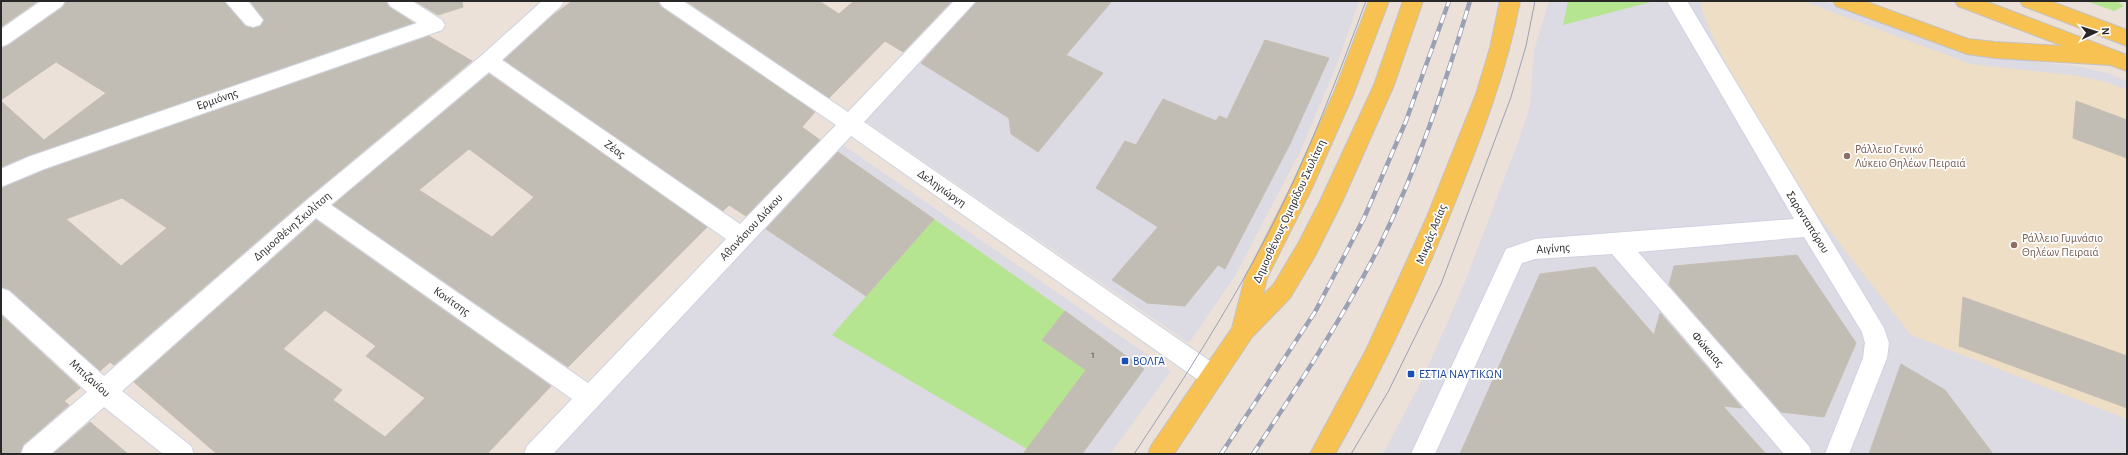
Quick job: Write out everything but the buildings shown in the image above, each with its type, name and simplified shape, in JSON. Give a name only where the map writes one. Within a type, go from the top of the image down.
[{"type":"main road","name":"Δημοσθένους Ομηρίδου Σκυλίτση","points":[[1160,454],[1243,332],[1256,278],[1301,188],[1340,102],[1379,1]]},
{"type":"main road","points":[[1243,332],[1282,291],[1307,249],[1331,202],[1384,85],[1413,1]]},
{"type":"main road","name":"Μικράς Ασίας","points":[[1322,454],[1366,376],[1418,268],[1472,133],[1489,85],[1502,38],[1510,1]]},
{"type":"main road","points":[[1502,38],[1520,1]]},
{"type":"main road","points":[[1843,1],[1967,46],[1995,50],[2120,60]]},
{"type":"main road","points":[[1964,1],[2120,60]]},
{"type":"main road","points":[[2030,1],[2127,38]]},
{"type":"street","points":[[1,39],[55,1]]},
{"type":"street","points":[[235,1],[245,9],[254,20]]},
{"type":"street","name":"Ερμιόνης","points":[[1,178],[36,163],[435,25],[397,1]]},
{"type":"street","name":"Δημοσθένη Σκυλίτση","points":[[33,454],[315,206],[488,61],[554,1]]},
{"type":"street","name":"Δεληγιώργη","points":[[669,1],[849,123],[1212,376]]},
{"type":"street","name":"Αθανάσιου Διάκου","points":[[536,454],[966,1]]},
{"type":"street","name":"Σαρανταπόρου","points":[[1677,1],[1872,328],[1877,343],[1876,358],[1838,454]]},
{"type":"street","name":"Ζέας","points":[[488,61],[741,237]]},
{"type":"street","name":"Κονίτσης","points":[[315,206],[589,397]]},
{"type":"street","name":"Αιγίνης","points":[[1423,454],[1514,256],[1535,249],[1617,244],[1811,227]]},
{"type":"street","name":"Φώκαιας","points":[[1617,244],[1800,454]]},
{"type":"street","name":"Μπιζανίου","points":[[1,298],[104,392],[182,454]]},
{"type":"shaded area","points":[[970,1],[1359,1],[1338,61],[1301,150],[1235,276],[1189,343],[861,118]]},
{"type":"shaded area","points":[[1549,1],[1825,1],[1971,55],[2076,66],[2107,73],[2127,81],[2127,454],[1383,454],[1421,382],[1465,282],[1517,145],[1530,106],[1534,51]]},
{"type":"shaded area","points":[[1702,1],[1803,1],[1971,64],[2079,76],[2106,82],[2127,90],[2127,419],[1911,335],[1806,200],[1723,58],[1709,29],[1702,10]]},
{"type":"shaded area","points":[[840,143],[1171,371],[1110,454],[544,454]]},
{"type":"green space","points":[[1568,1],[1650,1],[1651,2],[1563,25]]},
{"type":"green space","points":[[2086,1],[2117,1],[2124,6],[2114,11]]},
{"type":"green space","points":[[934,219],[1065,311],[1042,340],[1086,370],[1027,449],[832,335]]},
{"type":"tram line","points":[[1134,454],[1204,345],[1238,289],[1269,232],[1309,147],[1333,89],[1366,1]]},
{"type":"tram line","points":[[1351,454],[1388,392],[1441,284],[1511,97],[1526,46],[1535,1]]},
{"type":"railway","points":[[1221,454],[1315,312],[1364,218],[1406,121],[1449,1]]},
{"type":"railway","points":[[1253,454],[1351,299],[1394,216],[1430,125],[1470,1]]},
{"type":"place","name":"Ράλλειο Γενικό Λύκειο Θηλέων Πειραιά","points":[[1847,156]]},
{"type":"place","name":"Ράλλειο Γυμνάσιο Θηλέων Πειραιά","points":[[2014,245]]},
{"type":"place","name":"ΒΟΛΓΑ","points":[[1125,361]]},
{"type":"place","name":"ΕΣΤΙΑ ΝΑΥΤΙΚΩΝ","points":[[1411,374]]}]
